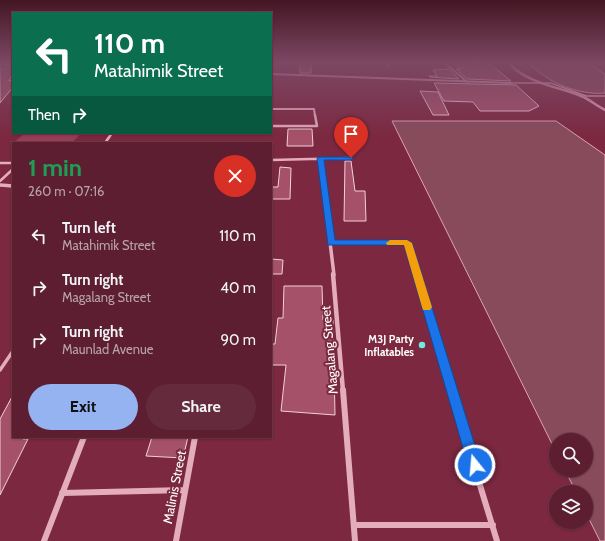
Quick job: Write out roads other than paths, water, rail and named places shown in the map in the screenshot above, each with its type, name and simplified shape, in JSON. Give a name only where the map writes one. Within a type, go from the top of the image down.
[{"type":"street","points":[[272,109],[314,109],[317,126],[272,126]]},
{"type":"street","name":"Magalang Street","points":[[320,158],[331,243],[355,541]]},
{"type":"street","points":[[272,160],[351,158]]},
{"type":"street","points":[[0,163],[12,163]]},
{"type":"street","points":[[0,181],[12,170]]},
{"type":"street","points":[[0,185],[12,186]]},
{"type":"street","points":[[331,243],[407,243],[497,541]]},
{"type":"street","points":[[44,541],[84,438]]},
{"type":"street","name":"Malinis Street","points":[[176,541],[195,438]]},
{"type":"street","points":[[62,493],[185,490]]},
{"type":"street","points":[[354,524],[493,525]]},
{"type":"lane","points":[[562,87],[586,96],[605,96]]},
{"type":"lane","points":[[0,370],[12,352]]},
{"type":"waterway","points":[[554,87],[581,96],[605,110]]},
{"type":"place","name":"M3J Party Inflatables","points":[[422,345]]}]
